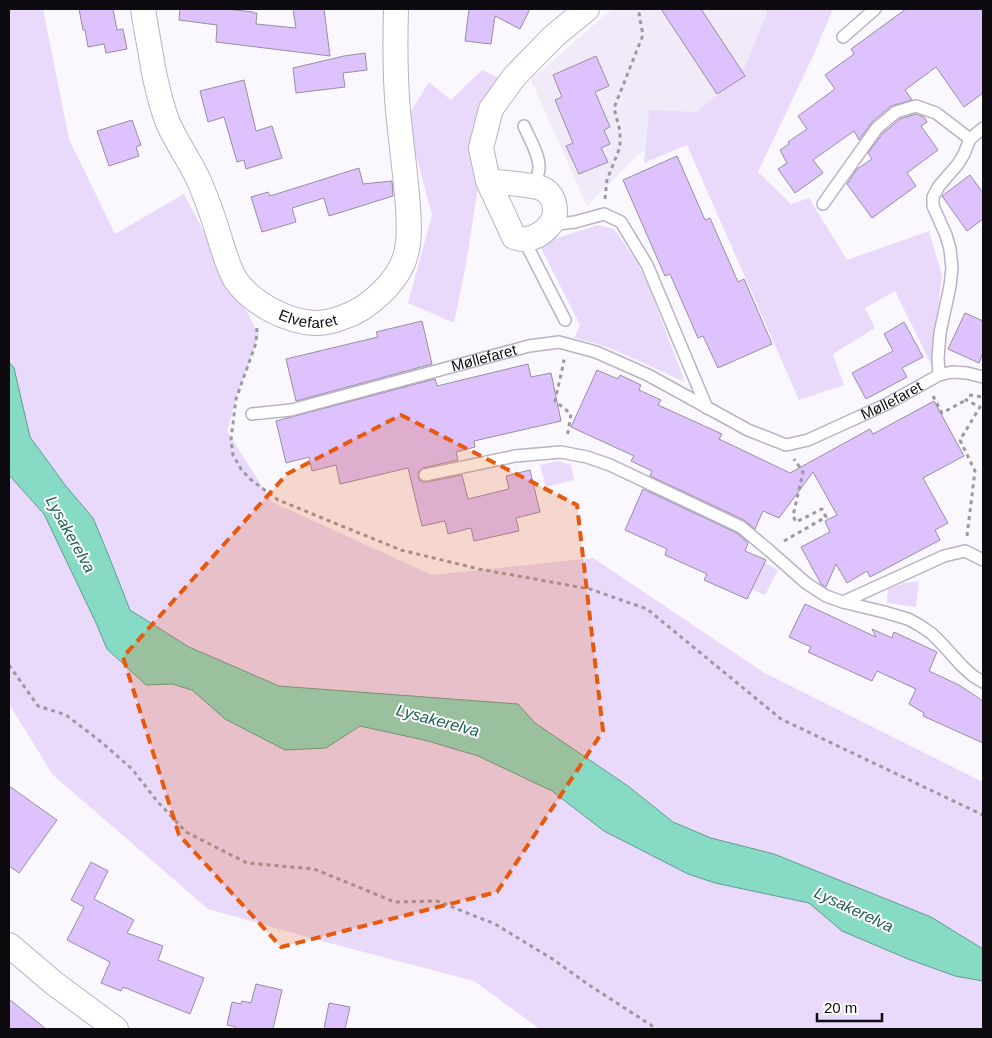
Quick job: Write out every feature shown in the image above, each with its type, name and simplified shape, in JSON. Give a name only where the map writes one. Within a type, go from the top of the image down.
[{"type":"street","name":"Elvefaret","points":[[143,9],[160,100],[168,123],[198,180],[212,214],[228,264],[235,278],[259,302],[281,314],[315,323],[330,322],[344,317],[369,303],[394,278],[406,254],[408,239],[407,191],[397,102],[396,9]]},
{"type":"street","points":[[488,181],[544,190],[551,196],[555,204],[555,213],[551,225],[538,236],[524,240],[514,238],[488,181],[481,148],[492,108],[514,77],[554,36],[587,9]]},
{"type":"street","points":[[9,945],[55,984],[116,1029]]},
{"type":"lane","points":[[843,38],[875,9]]},
{"type":"lane","points":[[824,204],[877,128],[896,112],[916,106],[936,113],[970,140]]},
{"type":"lane","points":[[524,126],[537,157],[539,168],[533,187]]},
{"type":"lane","name":"Møllefaret","points":[[939,375],[940,333],[952,268],[950,249],[933,206],[933,197],[939,186],[958,164],[970,140],[983,128]]},
{"type":"lane","points":[[551,225],[575,222],[604,214],[621,222],[647,265],[707,408]]},
{"type":"lane","points":[[524,240],[564,320]]},
{"type":"lane","name":"Møllefaret","points":[[252,414],[291,410],[529,346],[559,342],[596,352],[648,375],[748,430],[786,445],[808,440],[886,404],[939,375],[952,372],[983,377]]},
{"type":"lane","points":[[425,475],[515,456],[561,452],[587,457],[610,465],[740,527],[806,584],[826,596],[908,619],[919,624],[942,644],[972,676],[983,682]]},
{"type":"lane","points":[[843,602],[944,556],[965,552],[983,560]]},
{"type":"path","points":[[604,214],[606,180],[620,147],[620,130],[614,108],[643,35],[639,14],[643,9]]},
{"type":"path","points":[[259,302],[256,343],[236,399],[231,440],[233,455],[241,469],[250,479],[278,500],[401,550],[479,569],[590,589],[647,609],[781,719],[983,815]]},
{"type":"path","points":[[529,346],[564,361],[555,401],[556,404],[571,415],[568,436],[561,452]]},
{"type":"path","points":[[942,413],[966,400],[969,395],[983,396]]},
{"type":"path","points":[[965,552],[975,471],[960,440],[980,407],[966,400]]},
{"type":"path","points":[[771,552],[784,541],[826,517],[822,509],[796,522],[793,516],[803,472],[786,445]]},
{"type":"path","points":[[9,665],[38,706],[66,715],[100,741],[132,769],[157,801],[186,832],[247,864],[314,869],[395,902],[437,901],[495,924],[554,960],[657,1029]]},
{"type":"highlighted area","points":[[401,415],[577,505],[603,731],[497,892],[281,947],[179,835],[123,657],[287,474]]},
{"type":"shaded area","points":[[9,9],[43,9],[69,139],[115,234],[184,194],[259,335],[236,399],[227,431],[272,502],[432,575],[593,558],[763,672],[983,782],[983,1029],[540,1029],[474,981],[208,909],[53,775],[9,704]]},
{"type":"shaded area","points":[[612,9],[764,9],[768,14],[748,80],[638,155],[587,206],[531,80]]},
{"type":"shaded area","points":[[765,9],[833,9],[758,172],[791,204],[809,198],[847,260],[929,231],[942,275],[931,364],[895,291],[865,308],[875,328],[833,354],[844,385],[799,400],[687,145],[644,163],[649,110],[696,112],[740,78],[767,14]]},
{"type":"shaded area","points":[[482,70],[502,79],[481,103],[471,135],[478,187],[465,270],[454,323],[408,303],[432,215],[406,119],[429,82],[451,100]]},
{"type":"shaded area","points":[[598,225],[614,229],[637,262],[685,382],[617,351],[574,338],[580,325],[539,244]]},
{"type":"shaded area","points":[[557,461],[571,465],[574,480],[546,487],[540,465]]},
{"type":"shaded area","points":[[763,562],[778,570],[765,595],[750,589]]},
{"type":"shaded area","points":[[919,581],[916,607],[887,603],[888,589],[904,583]]},
{"type":"water","name":"Lysakerelva","points":[[9,362],[14,368],[30,437],[65,485],[93,518],[130,610],[189,647],[279,686],[518,704],[535,723],[628,786],[673,822],[711,838],[774,854],[931,917],[983,949],[983,981],[955,976],[908,959],[842,931],[809,903],[715,883],[688,874],[604,831],[552,791],[478,756],[428,741],[360,726],[326,748],[285,750],[225,719],[192,690],[172,684],[146,685],[107,649],[44,514],[9,475]]},
{"type":"building","points":[[79,9],[113,9],[117,30],[123,29],[127,49],[106,53],[104,44],[88,47]]},
{"type":"building","points":[[180,9],[227,9],[253,12],[257,13],[256,24],[296,28],[293,9],[324,9],[330,56],[216,42],[217,25],[179,20]]},
{"type":"building","points":[[469,9],[530,9],[520,29],[495,16],[491,44],[465,41]]},
{"type":"building","points":[[661,9],[701,9],[745,76],[717,94]]},
{"type":"building","points":[[906,9],[983,9],[983,93],[964,107],[936,67],[905,90],[912,100],[891,106],[872,122],[859,140],[854,131],[813,160],[823,173],[795,193],[778,169],[787,163],[780,150],[807,129],[798,116],[835,89],[825,75],[854,54],[851,49]]},
{"type":"building","points":[[365,53],[367,70],[343,73],[345,87],[296,93],[293,68]]},
{"type":"building","points":[[596,56],[609,86],[595,92],[610,127],[604,130],[610,144],[601,148],[608,162],[579,174],[566,146],[573,143],[555,100],[562,97],[553,75]]},
{"type":"building","points":[[244,80],[256,131],[272,126],[282,158],[246,169],[244,160],[237,162],[224,117],[208,122],[200,91]]},
{"type":"building","points":[[916,114],[924,117],[927,122],[921,126],[938,150],[907,173],[916,186],[872,218],[847,184],[857,169],[872,159],[868,153],[883,133],[900,119]]},
{"type":"building","points":[[132,120],[141,145],[136,147],[139,156],[109,166],[97,131]]},
{"type":"building","points":[[677,156],[705,220],[710,218],[738,282],[744,279],[772,344],[718,368],[703,336],[698,338],[670,274],[665,276],[623,180]]},
{"type":"building","points":[[359,168],[363,184],[392,181],[393,196],[329,216],[324,198],[292,208],[296,222],[262,232],[251,197],[268,192],[270,196]]},
{"type":"building","points":[[970,175],[983,193],[983,219],[967,231],[942,196]]},
{"type":"building","points":[[965,313],[983,321],[983,353],[979,363],[948,349]]},
{"type":"building","points":[[422,321],[432,364],[296,401],[286,359],[378,337],[376,332]]},
{"type":"building","points":[[904,322],[923,357],[902,368],[907,377],[866,399],[852,373],[893,351],[884,334]]},
{"type":"building","points":[[528,364],[531,377],[551,373],[561,421],[474,441],[475,447],[456,452],[458,460],[423,468],[418,473],[419,480],[422,482],[462,475],[468,499],[509,489],[506,476],[530,470],[540,512],[516,518],[519,531],[474,541],[471,528],[448,534],[445,521],[422,526],[408,468],[340,484],[336,465],[312,471],[309,457],[286,463],[276,421],[435,379],[437,386]]},
{"type":"building","points":[[597,370],[618,379],[620,375],[641,385],[639,390],[661,400],[658,405],[722,434],[719,439],[790,473],[870,429],[873,434],[934,401],[964,456],[923,478],[948,523],[935,530],[940,540],[870,577],[867,571],[847,583],[836,564],[826,587],[821,584],[801,547],[830,532],[825,521],[837,515],[813,472],[779,518],[763,511],[755,529],[744,520],[650,476],[652,471],[631,461],[634,456],[571,427]]},
{"type":"building","points":[[643,489],[737,533],[748,543],[745,551],[766,560],[747,599],[704,580],[707,574],[665,555],[667,549],[625,530]]},
{"type":"building","points":[[805,604],[876,637],[872,629],[892,638],[894,632],[937,652],[929,671],[959,685],[983,701],[983,743],[923,716],[924,713],[909,704],[916,689],[877,671],[872,681],[808,652],[811,647],[789,637]]},
{"type":"building","points":[[9,786],[57,820],[19,873],[9,866]]},
{"type":"building","points":[[91,862],[108,871],[94,899],[134,920],[127,933],[163,946],[158,960],[204,978],[190,1014],[123,987],[121,991],[101,983],[110,962],[67,940],[84,907],[71,900]]},
{"type":"building","points":[[256,984],[282,990],[273,1029],[235,1029],[236,1027],[227,1025],[232,1002],[241,1004],[242,1001],[251,1003]]},
{"type":"building","points":[[9,999],[46,1029],[9,1029]]},
{"type":"building","points":[[329,1003],[350,1007],[345,1029],[324,1029]]}]
